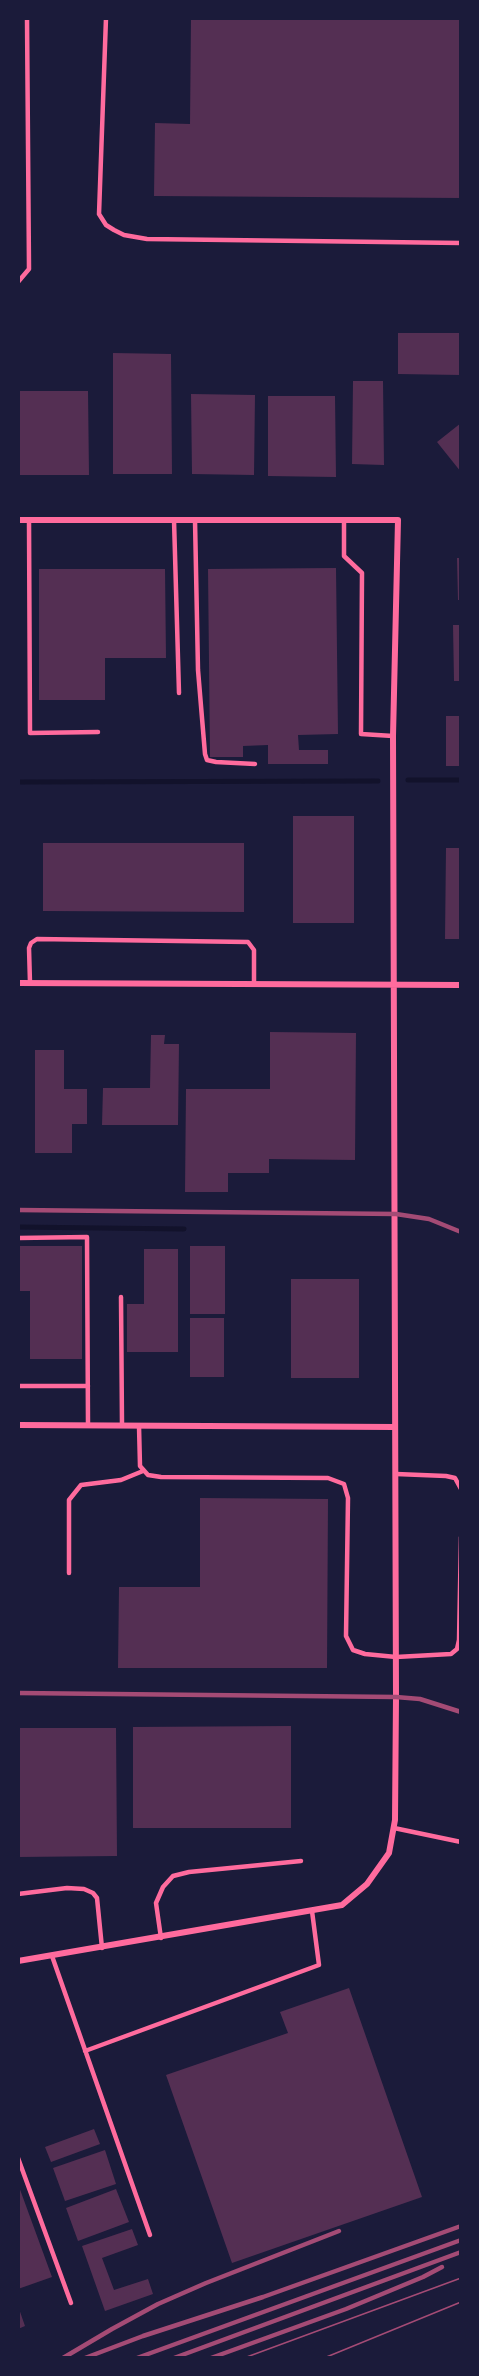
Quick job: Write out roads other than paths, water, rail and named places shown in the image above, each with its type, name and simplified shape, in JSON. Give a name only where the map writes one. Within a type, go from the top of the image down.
[{"type":"street","points":[[18,520],[398,520],[393,736],[396,1657],[394,1828],[389,1853],[368,1884],[342,1905],[18,1962]]},
{"type":"street","points":[[18,983],[461,985]]},
{"type":"street","points":[[18,1425],[395,1427]]},
{"type":"lane","points":[[18,282],[29,269],[27,18]]},
{"type":"lane","points":[[106,18],[99,214],[106,225],[124,235],[147,239],[461,243]]},
{"type":"lane","points":[[29,520],[30,733],[98,732]]},
{"type":"lane","points":[[174,520],[179,693]]},
{"type":"lane","points":[[195,520],[199,681],[205,754],[207,760],[216,762],[255,764]]},
{"type":"lane","points":[[344,520],[344,556],[362,573],[361,734],[393,736]]},
{"type":"lane","points":[[30,983],[29,948],[31,943],[37,939],[49,939],[248,942],[254,950],[254,984]]},
{"type":"lane","points":[[18,1238],[87,1237],[88,1425]]},
{"type":"lane","points":[[121,1297],[122,1425]]},
{"type":"lane","points":[[18,1386],[88,1386]]},
{"type":"lane","points":[[139,1426],[140,1466],[148,1475],[328,1478],[344,1485],[348,1498],[346,1636],[353,1650],[365,1654],[396,1657],[452,1654],[457,1649],[461,1536]]},
{"type":"lane","points":[[69,1574],[69,1500],[81,1485],[121,1480],[143,1471]]},
{"type":"lane","points":[[396,1474],[455,1478],[461,1489]]},
{"type":"lane","points":[[394,1828],[461,1842]]},
{"type":"lane","points":[[161,1938],[156,1903],[163,1887],[173,1876],[189,1872],[301,1861]]},
{"type":"lane","points":[[18,1894],[67,1888],[84,1889],[93,1893],[97,1898],[102,1948]]},
{"type":"lane","points":[[85,2051],[319,1965],[312,1911]]},
{"type":"lane","points":[[52,1956],[150,2235]]},
{"type":"lane","points":[[18,2158],[71,2303]]},
{"type":"waterway","points":[[408,780],[461,780]]},
{"type":"waterway","points":[[18,782],[378,781]]},
{"type":"waterway","points":[[18,1227],[184,1229]]},
{"type":"tram line","points":[[244,2358],[461,2278]]},
{"type":"tram line","points":[[324,2358],[461,2302]]},
{"type":"railway","points":[[18,1210],[396,1214],[429,1219],[461,1232]]},
{"type":"railway","points":[[18,1693],[396,1697],[420,1699],[461,1712]]},
{"type":"railway","points":[[85,2358],[461,2226]]},
{"type":"railway","points":[[63,2358],[158,2304],[339,2231]]},
{"type":"railway","points":[[137,2358],[461,2240]]},
{"type":"railway","points":[[174,2358],[461,2252]]},
{"type":"railway","points":[[211,2358],[346,2309],[442,2267]]}]
